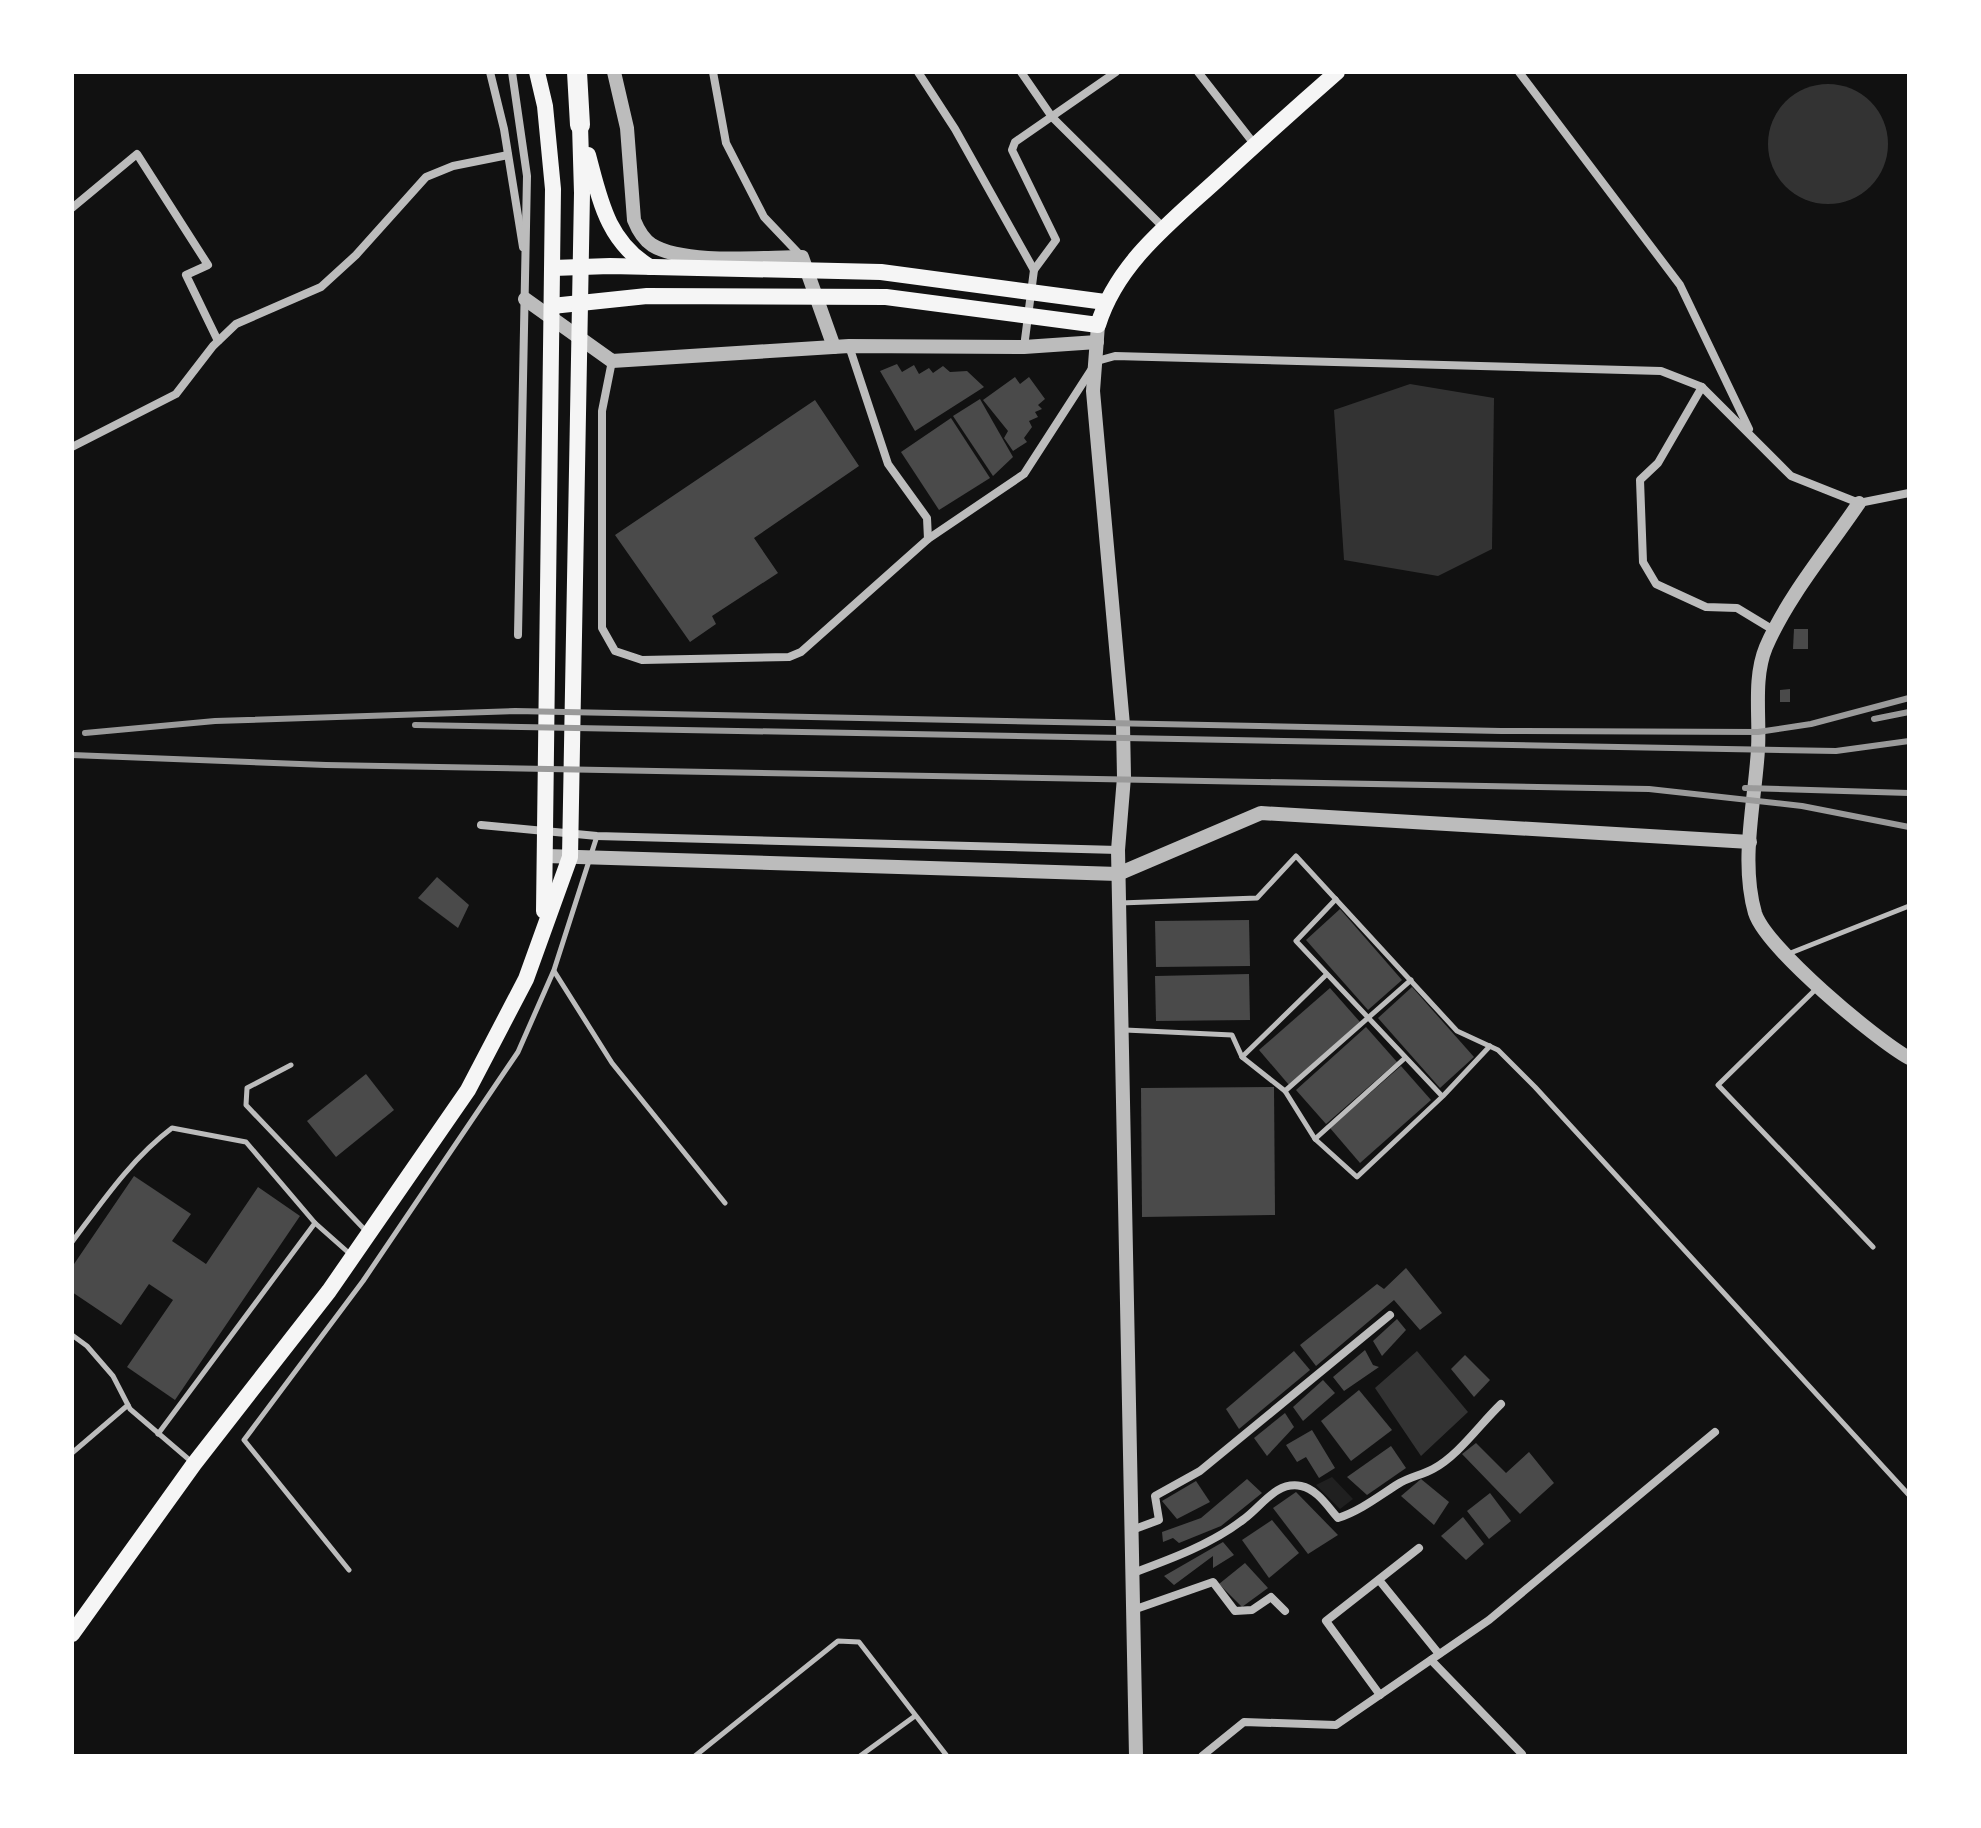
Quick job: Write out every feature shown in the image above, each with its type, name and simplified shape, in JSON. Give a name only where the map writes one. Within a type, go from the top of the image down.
[{"type":"highway","points":[[577,72],[580,125]]},
{"type":"main road","points":[[537,72],[545,106],[553,189],[543,928]]},
{"type":"main road","points":[[567,72],[604,215],[624,248],[651,268]]},
{"type":"main road","points":[[552,306],[647,296],[886,297],[1066,322],[1098,333],[1105,302],[1163,227],[1337,72]]},
{"type":"main road","points":[[72,1634],[194,1464],[369,1234],[468,1090],[514,1005],[570,857],[581,267],[580,125]]},
{"type":"main road","points":[[553,268],[881,272],[1105,302]]},
{"type":"street","points":[[490,72],[526,260]]},
{"type":"street","points":[[512,72],[527,176],[518,635]]},
{"type":"street","points":[[614,72],[627,128],[634,220],[650,244],[685,255],[802,257]]},
{"type":"street","points":[[713,72],[726,143],[764,217],[802,257],[842,347],[888,464],[927,518],[928,539]]},
{"type":"street","points":[[918,72],[955,129],[1034,270]]},
{"type":"street","points":[[1021,72],[1052,117],[1163,227]]},
{"type":"street","points":[[1024,347],[1034,270],[1056,240],[1012,150],[1015,142],[1116,72]]},
{"type":"street","points":[[1198,72],[1255,145]]},
{"type":"street","points":[[1521,73],[1680,285],[1751,433]]},
{"type":"street","points":[[72,208],[137,154],[208,265],[186,275],[218,341]]},
{"type":"street","points":[[72,447],[176,394],[218,341],[236,324],[321,287],[356,255],[426,177],[453,166],[508,155]]},
{"type":"street","points":[[525,299],[612,361],[842,347],[1024,347],[1098,333],[1093,391],[1123,725],[1124,777],[1118,874],[1124,1030],[1136,1756]]},
{"type":"street","points":[[612,361],[602,411],[602,628],[615,651],[642,660],[789,657],[801,652],[928,539],[1024,474],[1097,361],[1115,356],[1661,371],[1702,387],[1791,476],[1859,503],[1909,493]]},
{"type":"street","points":[[1702,387],[1658,463],[1640,480],[1643,562],[1656,584],[1706,607],[1737,608],[1775,631]]},
{"type":"street","points":[[1859,503],[1765,649],[1757,704],[1758,750],[1749,876],[1756,916],[1787,955],[1818,986],[1890,1047],[1909,1058]]},
{"type":"street","points":[[546,856],[1118,874],[1261,813],[1750,842]]},
{"type":"street","points":[[481,825],[597,836],[1118,850]]},
{"type":"street","points":[[1132,1530],[1159,1520],[1155,1496],[1200,1471],[1390,1315]]},
{"type":"street","points":[[1133,1573],[1219,1535],[1245,1518],[1275,1491],[1291,1486],[1303,1486],[1320,1497],[1338,1518],[1351,1514],[1417,1473],[1431,1470],[1465,1443],[1480,1422],[1501,1404]]},
{"type":"street","points":[[1202,1756],[1244,1722],[1336,1725],[1489,1620],[1715,1432]]},
{"type":"street","points":[[1380,1695],[1326,1621],[1419,1548]]},
{"type":"street","points":[[1379,1580],[1435,1657],[1522,1754]]},
{"type":"street","points":[[1133,1610],[1213,1582],[1235,1611],[1252,1610],[1271,1597],[1285,1611]]},
{"type":"lane","points":[[349,1570],[244,1440],[363,1281],[518,1052],[554,970],[597,836]]},
{"type":"lane","points":[[1119,903],[1257,898],[1296,856],[1457,1031],[1490,1046],[1546,1098],[1909,1495]]},
{"type":"lane","points":[[1336,899],[1296,941],[1443,1096]]},
{"type":"lane","points":[[1787,955],[1909,906]]},
{"type":"lane","points":[[554,970],[612,1063],[725,1203]]},
{"type":"lane","points":[[1242,1057],[1326,975]]},
{"type":"lane","points":[[1285,1091],[1411,980]]},
{"type":"lane","points":[[1818,986],[1718,1085],[1873,1247]]},
{"type":"lane","points":[[1124,1030],[1232,1035],[1242,1057],[1285,1091],[1315,1139],[1357,1177],[1443,1096],[1490,1046]]},
{"type":"lane","points":[[1315,1139],[1405,1058]]},
{"type":"lane","points":[[291,1065],[247,1088],[246,1105],[369,1234]]},
{"type":"lane","points":[[72,1242],[155,1140],[172,1128],[246,1142],[315,1223],[352,1256]]},
{"type":"lane","points":[[158,1434],[315,1223]]},
{"type":"lane","points":[[72,1335],[87,1346],[113,1376],[128,1405],[194,1464]]},
{"type":"lane","points":[[72,1453],[128,1405]]},
{"type":"lane","points":[[695,1756],[838,1641],[859,1642],[947,1756]]},
{"type":"lane","points":[[860,1756],[915,1716]]},
{"type":"shaded area","points":[[1828,84],[1851,89],[1870,102],[1883,121],[1888,144],[1883,167],[1870,186],[1851,199],[1828,204],[1805,199],[1786,186],[1773,167],[1768,144],[1773,121],[1786,102],[1805,89]]},
{"type":"shaded area","points":[[1410,384],[1494,398],[1492,549],[1438,576],[1344,560],[1334,410]]},
{"type":"shaded area","points":[[1417,1351],[1468,1412],[1421,1456],[1375,1388]]},
{"type":"shaded area","points":[[1332,1477],[1353,1499],[1340,1509],[1316,1485]]},
{"type":"building","points":[[897,364],[902,372],[914,365],[919,374],[929,368],[933,373],[943,366],[950,372],[967,371],[984,387],[915,431],[880,371]]},
{"type":"building","points":[[1015,377],[1020,384],[1029,377],[1045,399],[1038,405],[1042,409],[1035,412],[1038,417],[1029,421],[1032,427],[1024,438],[1027,442],[1013,451],[1004,438],[1008,431],[983,400]]},
{"type":"building","points":[[980,399],[1013,457],[993,476],[953,416]]},
{"type":"building","points":[[815,400],[859,466],[754,538],[778,573],[712,616],[716,624],[690,642],[615,535]]},
{"type":"building","points":[[951,418],[990,478],[939,510],[901,452]]},
{"type":"building","points":[[1794,629],[1808,629],[1808,649],[1793,649]]},
{"type":"building","points":[[1790,689],[1790,702],[1780,702],[1780,690]]},
{"type":"building","points":[[437,877],[469,905],[458,928],[418,898]]},
{"type":"building","points":[[1340,909],[1402,980],[1368,1010],[1306,940]]},
{"type":"building","points":[[1249,920],[1250,966],[1156,967],[1155,921]]},
{"type":"building","points":[[1249,974],[1250,1020],[1156,1021],[1155,976]]},
{"type":"building","points":[[1412,987],[1474,1057],[1440,1088],[1378,1018]]},
{"type":"building","points":[[1330,988],[1360,1022],[1289,1085],[1259,1050]]},
{"type":"building","points":[[1366,1027],[1397,1062],[1326,1124],[1296,1090]]},
{"type":"building","points":[[1401,1066],[1431,1100],[1360,1163],[1330,1128]]},
{"type":"building","points":[[366,1074],[394,1110],[336,1157],[307,1121]]},
{"type":"building","points":[[1274,1087],[1275,1215],[1142,1217],[1141,1088]]},
{"type":"building","points":[[134,1176],[191,1214],[172,1241],[206,1264],[258,1187],[300,1216],[175,1400],[127,1367],[173,1300],[149,1284],[121,1325],[72,1292],[72,1267]]},
{"type":"building","points":[[1406,1268],[1442,1313],[1420,1330],[1394,1300],[1316,1366],[1300,1345],[1377,1284],[1384,1289]]},
{"type":"building","points":[[1397,1319],[1406,1330],[1382,1356],[1373,1341]]},
{"type":"building","points":[[1365,1350],[1373,1365],[1379,1367],[1344,1391],[1333,1377]]},
{"type":"building","points":[[1294,1351],[1310,1370],[1239,1429],[1226,1409]]},
{"type":"building","points":[[1465,1355],[1490,1380],[1474,1397],[1451,1369]]},
{"type":"building","points":[[1323,1380],[1335,1393],[1303,1421],[1293,1407]]},
{"type":"building","points":[[1359,1390],[1392,1430],[1351,1461],[1321,1421]]},
{"type":"building","points":[[1285,1413],[1294,1427],[1267,1456],[1254,1438]]},
{"type":"building","points":[[1312,1430],[1335,1468],[1319,1478],[1306,1457],[1297,1462],[1286,1445]]},
{"type":"building","points":[[1476,1443],[1506,1473],[1529,1452],[1554,1483],[1520,1514],[1462,1454]]},
{"type":"building","points":[[1391,1446],[1406,1468],[1367,1495],[1347,1477]]},
{"type":"building","points":[[1247,1479],[1262,1493],[1221,1526],[1179,1543],[1173,1538],[1163,1542],[1162,1532],[1201,1518]]},
{"type":"building","points":[[1421,1479],[1449,1502],[1434,1525],[1401,1496]]},
{"type":"building","points":[[1196,1481],[1210,1502],[1177,1519],[1162,1501]]},
{"type":"building","points":[[1296,1492],[1338,1535],[1308,1554],[1273,1508]]},
{"type":"building","points":[[1490,1493],[1511,1521],[1489,1539],[1467,1511]]},
{"type":"building","points":[[1463,1517],[1484,1544],[1466,1560],[1441,1536]]},
{"type":"building","points":[[1272,1520],[1299,1553],[1269,1578],[1242,1540]]},
{"type":"building","points":[[1223,1542],[1234,1555],[1213,1568],[1213,1556],[1174,1585],[1164,1576]]},
{"type":"building","points":[[1245,1563],[1268,1588],[1242,1607],[1219,1584]]},
{"type":"railway","points":[[85,733],[215,721],[515,711],[1501,731],[1758,732],[1811,724],[1909,698]]},
{"type":"railway","points":[[1874,719],[1909,712]]},
{"type":"railway","points":[[415,725],[1836,751],[1909,741]]},
{"type":"railway","points":[[72,755],[326,765],[1649,789],[1802,806],[1909,827]]},
{"type":"railway","points":[[1745,788],[1909,793]]}]
